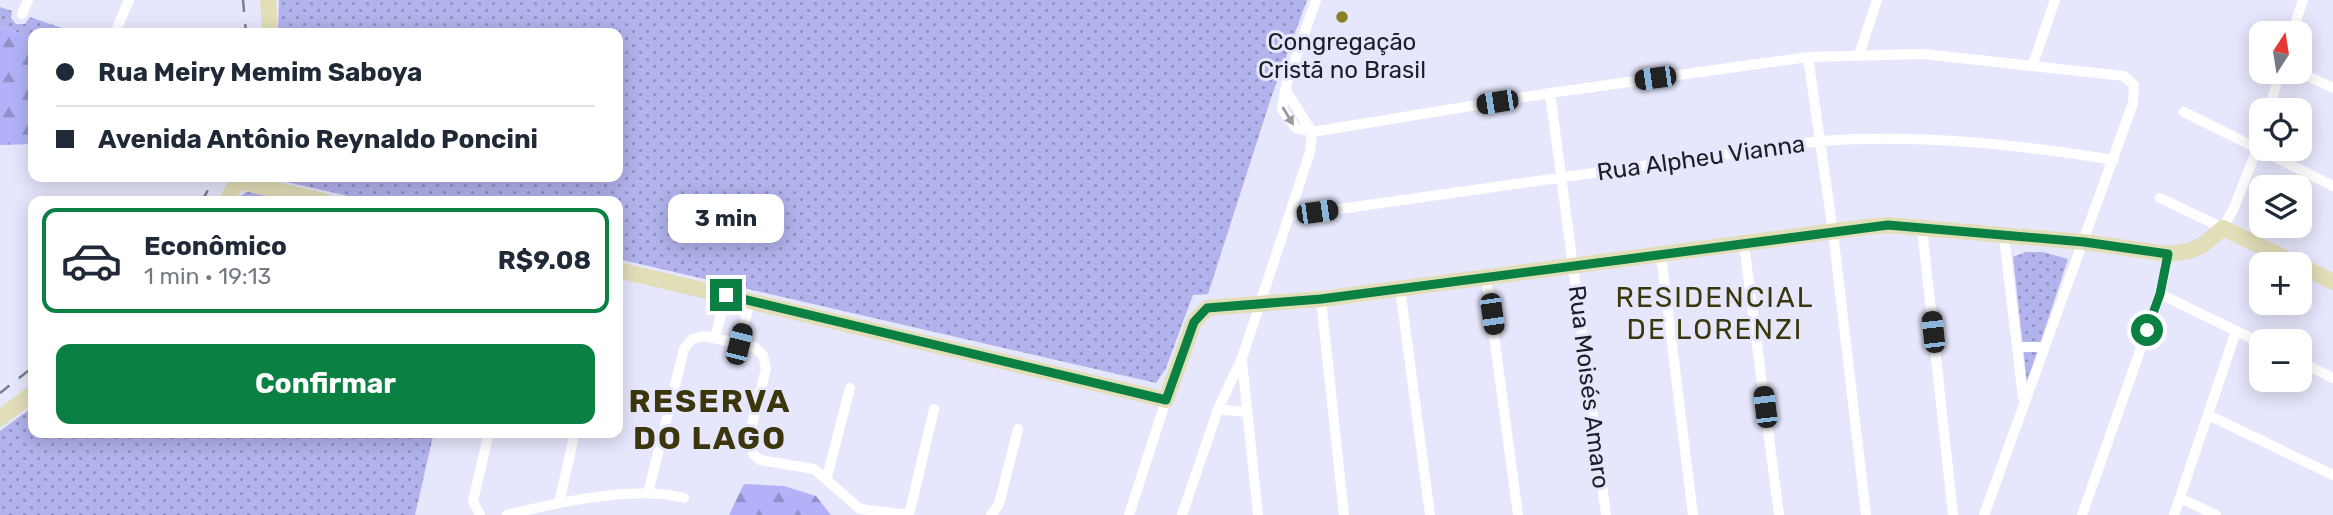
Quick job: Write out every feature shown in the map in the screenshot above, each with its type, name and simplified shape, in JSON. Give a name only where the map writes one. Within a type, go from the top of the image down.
[{"type":"street","points":[[22,14],[28,0]]},
{"type":"street","points":[[117,28],[129,0]]},
{"type":"street","points":[[268,0],[270,28]]},
{"type":"street","points":[[1182,515],[1218,410],[1242,358],[1310,152],[1312,132],[1285,89],[1316,0]]},
{"type":"street","points":[[1859,55],[1877,0]]},
{"type":"street","points":[[2033,64],[2055,0]]},
{"type":"street","points":[[2296,21],[2303,0]]},
{"type":"street","points":[[1312,132],[1550,93],[1808,57],[1923,54],[2124,76],[2134,85],[2133,103],[1984,515]]},
{"type":"street","points":[[1808,57],[1833,232],[1866,515]]},
{"type":"street","points":[[2312,78],[2333,88]]},
{"type":"street","name":"Rua Moisés Amaro","points":[[1550,93],[1606,515]]},
{"type":"street","points":[[2184,112],[2249,139]]},
{"type":"street","name":"Rua Alpheu Vianna","points":[[1290,216],[1819,141],[1869,137],[1936,140],[2114,160]]},
{"type":"street","points":[[1129,515],[1194,322],[1207,308],[1321,299],[1888,225],[2084,242],[2168,254],[2190,251],[2204,244],[2223,228],[2253,161]]},
{"type":"street","points":[[2290,161],[2333,186]]},
{"type":"street","points":[[232,196],[251,182]]},
{"type":"street","points":[[256,182],[306,196]]},
{"type":"street","points":[[2160,198],[2272,252]]},
{"type":"street","points":[[1922,228],[1953,515]]},
{"type":"street","points":[[2004,237],[2019,346],[2023,403]]},
{"type":"street","points":[[1744,244],[1779,515]]},
{"type":"street","points":[[2082,515],[2160,294],[2168,254]]},
{"type":"street","points":[[1661,255],[1693,515]]},
{"type":"street","points":[[623,271],[1166,400]]},
{"type":"street","points":[[2312,272],[2333,282]]},
{"type":"street","points":[[1486,276],[1518,515]]},
{"type":"street","points":[[1400,288],[1430,515]]},
{"type":"street","points":[[2160,294],[2249,337]]},
{"type":"street","points":[[715,338],[726,295]]},
{"type":"street","points":[[1321,299],[1344,515]]},
{"type":"street","points":[[739,344],[750,301]]},
{"type":"street","points":[[2174,515],[2236,331]]},
{"type":"street","points":[[648,493],[684,349],[692,339],[704,336],[715,338],[754,347],[763,355],[766,369],[749,436],[753,454],[761,460],[814,468],[860,509],[908,515],[934,409]]},
{"type":"street","points":[[2019,346],[2045,347]]},
{"type":"street","points":[[1242,358],[1245,412],[1258,515]]},
{"type":"street","points":[[2312,368],[2333,378]]},
{"type":"street","points":[[827,477],[849,388]]},
{"type":"street","points":[[0,418],[28,397]]},
{"type":"street","points":[[1218,410],[1245,412]]},
{"type":"street","points":[[2208,415],[2333,475]]},
{"type":"street","points":[[992,514],[1018,429]]},
{"type":"street","points":[[480,515],[473,501],[488,438]]},
{"type":"street","points":[[559,503],[574,438]]},
{"type":"street","points":[[507,515],[559,503],[648,493],[684,498]]},
{"type":"street","points":[[2180,498],[2216,515]]},
{"type":"shaded area","points":[[279,0],[1307,0],[1271,98],[1208,294],[1193,295],[1166,368],[1156,383],[623,260],[623,196],[348,196],[287,182],[623,182],[623,28],[278,28]]},
{"type":"shaded area","points":[[0,7],[12,11],[11,18],[16,24],[25,24],[30,17],[62,28],[28,28],[28,36],[0,26]]},
{"type":"shaded area","points":[[250,192],[268,196],[241,196]]},
{"type":"shaded area","points":[[2026,252],[2043,252],[2068,259],[2027,383],[2013,257]]},
{"type":"shaded area","points":[[28,411],[28,438],[433,438],[415,515],[0,515],[0,431]]},
{"type":"green space","points":[[0,26],[28,36],[28,144],[0,145]]},
{"type":"green space","points":[[744,484],[784,486],[816,496],[831,515],[729,515]]},
{"type":"railway","points":[[243,0],[246,28]]},
{"type":"railway","points":[[205,196],[212,182]]},
{"type":"railway","points":[[0,393],[28,371]]},
{"type":"place","name":"Congregação Cristã no Brasil","points":[[1342,17]]},
{"type":"district","name":"RESIDENCIAL DE LORENZI","points":[[1715,313]]},
{"type":"district","name":"RESERVA DO LAGO","points":[[710,420]]},
{"type":"route","points":[[726,295],[1166,400],[1194,322],[1202,310],[1207,308],[1321,299],[1888,225],[2084,242],[2168,254],[2160,294],[2147,330]]}]
